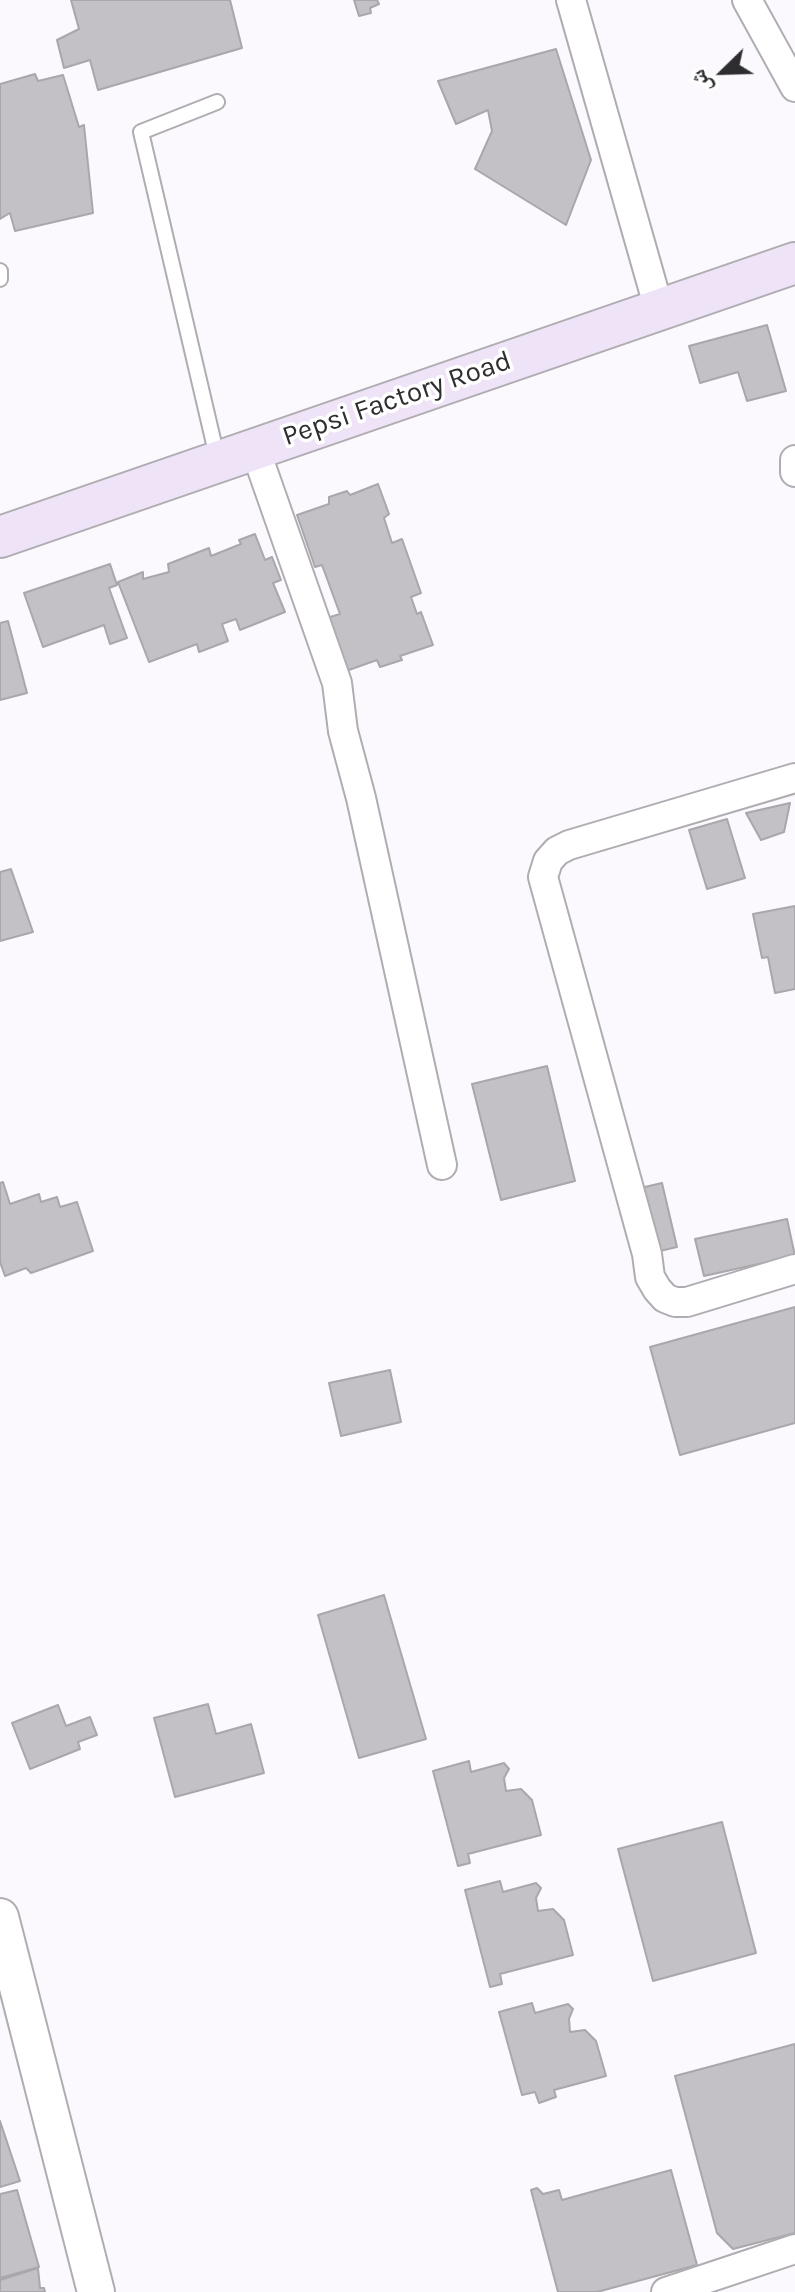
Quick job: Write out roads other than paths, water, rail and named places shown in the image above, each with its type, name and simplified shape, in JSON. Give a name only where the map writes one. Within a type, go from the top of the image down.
[{"type":"main road","name":"Pepsi Factory Road","points":[[0,537],[795,263]]},
{"type":"street","points":[[571,0],[659,309]]},
{"type":"street","points":[[747,0],[795,87]]},
{"type":"street","points":[[255,449],[337,683],[343,731],[361,798],[442,1165]]},
{"type":"street","points":[[795,460],[795,472]]},
{"type":"street","points":[[795,778],[569,845],[557,851],[548,861],[543,877],[647,1254],[650,1277],[657,1289],[665,1298],[687,1302],[795,1269]]},
{"type":"street","points":[[0,1917],[96,2292]]},
{"type":"street","points":[[666,2292],[795,2249]]},
{"type":"lane","points":[[217,102],[141,132],[218,461]]},
{"type":"lane","points":[[0,271],[0,279]]}]
